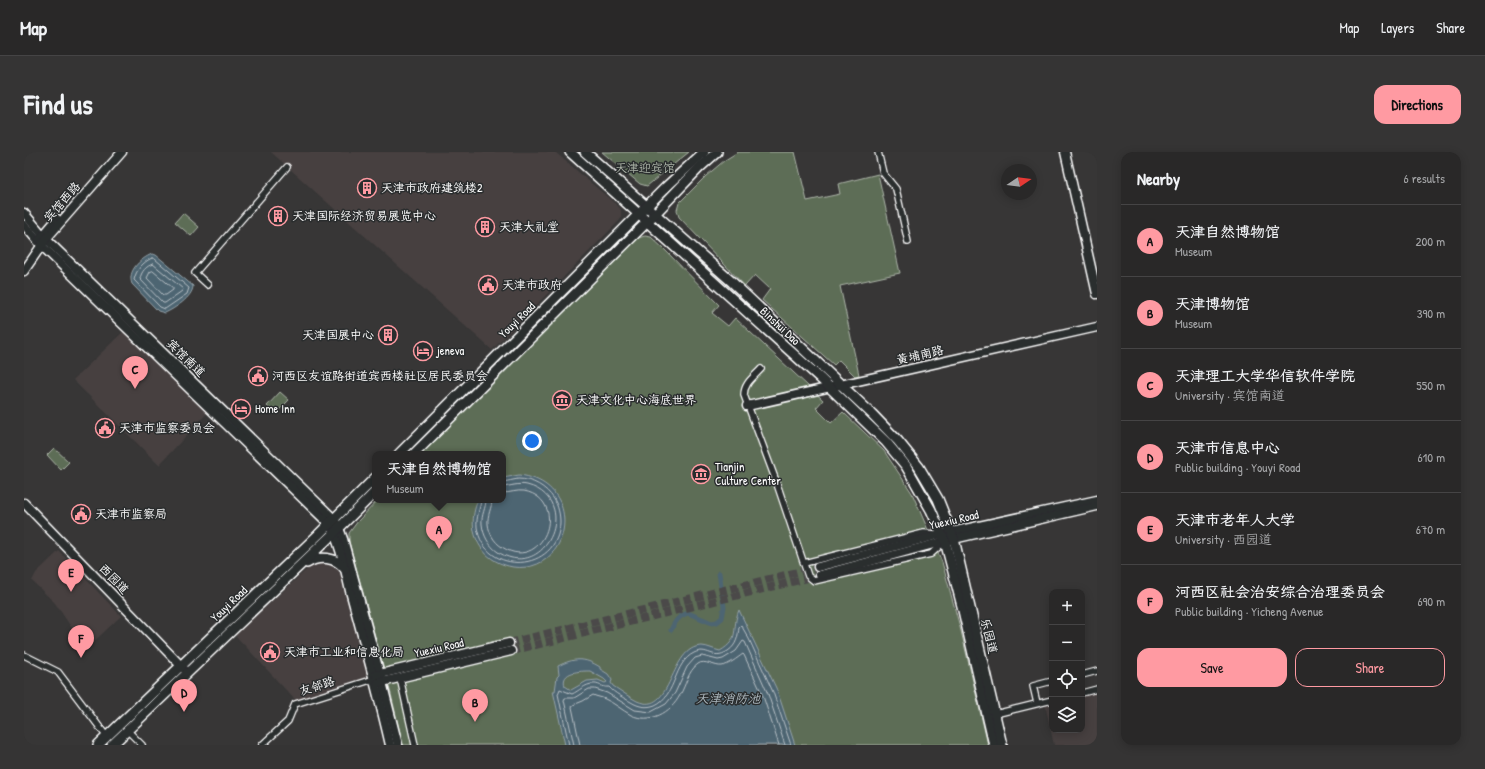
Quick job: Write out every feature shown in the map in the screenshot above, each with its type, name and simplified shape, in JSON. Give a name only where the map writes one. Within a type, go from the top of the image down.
[{"type":"main road","name":"Binshui Dao","points":[[570,152],[837,388],[887,428],[909,454],[927,480],[938,500],[948,537]]},
{"type":"main road","name":"Binshui Dao","points":[[585,152],[732,282],[837,388]]},
{"type":"main road","name":"Youyi Road","points":[[402,451],[647,206],[704,152]]},
{"type":"main road","name":"Youyi Road","points":[[417,451],[648,222],[699,168],[717,152]]},
{"type":"main road","name":"Youyi Road","points":[[112,745],[183,670],[372,481]]},
{"type":"main road","name":"Youyi Road","points":[[98,745],[291,574],[337,531],[372,495]]},
{"type":"main road","name":"乐园道","points":[[948,537],[991,715],[1002,745]]},
{"type":"main road","points":[[291,574],[297,572],[308,562],[319,558],[335,561],[344,569]]},
{"type":"main road","name":"乐园道","points":[[991,715],[994,745]]},
{"type":"street","name":"宾馆西路","points":[[24,262],[115,152]]},
{"type":"street","name":"宾馆西路","points":[[24,271],[42,240],[122,152]]},
{"type":"street","points":[[878,152],[883,173],[896,189],[908,242]]},
{"type":"street","points":[[1065,152],[1097,294]]},
{"type":"street","points":[[1069,152],[1097,277]]},
{"type":"street","points":[[208,286],[195,273],[287,167]]},
{"type":"street","name":"宾馆南道","points":[[24,213],[42,240]]},
{"type":"street","name":"宾馆南道","points":[[24,225],[42,240],[332,522],[337,531]]},
{"type":"street","name":"黄埔南路","points":[[749,407],[1097,328]]},
{"type":"street","points":[[762,370],[746,388],[745,394],[808,576],[814,581],[931,554],[948,537]]},
{"type":"street","name":"Yuexiu Road","points":[[819,571],[1097,500]]},
{"type":"street","name":"西园道","points":[[24,503],[183,670]]},
{"type":"street","name":"Yuexiu Road","points":[[948,537],[1097,506]]},
{"type":"street","name":"西园道","points":[[24,509],[183,670]]},
{"type":"street","points":[[337,531],[344,569],[398,745]]},
{"type":"street","points":[[337,531],[377,679],[390,745]]},
{"type":"street","points":[[804,562],[924,533],[948,537]]},
{"type":"street","name":"Yuexiu Road","points":[[510,647],[400,678],[377,679],[510,647]]},
{"type":"street","points":[[24,655],[58,672],[107,737]]},
{"type":"street","points":[[1085,673],[1097,671]]},
{"type":"street","points":[[400,678],[415,745]]},
{"type":"street","name":"友邻路","points":[[264,744],[288,721],[295,704],[377,679]]},
{"type":"street","points":[[1037,703],[1033,686],[1049,682]]},
{"type":"street","points":[[1085,692],[1097,689]]},
{"type":"street","points":[[991,715],[1049,701]]},
{"type":"street","points":[[127,730],[142,745]]},
{"type":"shaded area","name":"天津市政府","points":[[271,152],[555,152],[619,207],[621,210],[621,217],[620,220],[492,350]]},
{"type":"shaded area","points":[[125,330],[209,411],[159,465],[73,380]]},
{"type":"shaded area","points":[[59,551],[121,616],[86,649],[55,603],[32,581],[36,573]]},
{"type":"shaded area","points":[[316,561],[339,568],[369,679],[297,702],[235,635]]},
{"type":"shaded area","points":[[1097,692],[1097,745],[1054,745],[1051,733],[1085,733],[1085,694]]},
{"type":"shaded area","points":[[1049,703],[1049,722],[1045,704]]},
{"type":"green space","name":"天津迎宾馆","points":[[602,152],[689,152],[647,186],[640,184]]},
{"type":"green space","points":[[738,152],[795,152],[807,201],[840,194],[838,184],[878,174],[900,273],[840,286],[859,375],[855,376],[839,360],[834,365],[762,300],[770,289],[755,275],[745,286],[679,217],[677,210],[679,203],[706,176],[725,160]]},
{"type":"green space","points":[[183,213],[199,227],[191,236],[175,222]]},
{"type":"green space","name":"Tianjin Culture Center","points":[[645,236],[651,237],[719,305],[712,313],[728,326],[735,318],[823,400],[816,408],[831,423],[843,412],[884,451],[912,493],[942,562],[961,631],[988,745],[403,745],[391,694],[349,542],[349,533],[375,503],[506,503],[506,451],[423,451],[568,305],[638,238]]},
{"type":"green space","points":[[280,392],[289,400],[275,414],[267,406]]},
{"type":"green space","points":[[54,448],[69,462],[61,470],[47,455]]},
{"type":"water","points":[[152,254],[156,255],[193,286],[187,298],[178,306],[165,313],[158,311],[132,284],[131,275],[133,270],[139,262]]},
{"type":"water","points":[[519,475],[541,482],[555,494],[563,510],[564,527],[559,544],[548,557],[533,566],[513,567],[496,561],[488,556],[482,549],[478,543],[474,531],[473,519],[477,503],[506,503],[506,477]]},
{"type":"water","name":"天津消防池","points":[[739,610],[777,690],[795,745],[565,745],[553,691],[555,691],[557,677],[559,675],[558,666],[574,660],[584,660],[594,664],[608,674],[612,680],[611,683],[613,686],[637,701],[649,703],[658,699],[665,691],[676,668],[683,657],[691,649],[702,646],[720,651],[727,647],[733,638]],"holes":[[[582,671],[590,671],[607,682],[605,683],[598,680],[587,681],[571,690],[565,686],[564,681],[568,675]]]},
{"type":"waterway","points":[[671,630],[678,619],[688,613],[712,623],[717,622],[722,618],[724,607],[719,573]]},
{"type":"tunnel","points":[[509,643],[818,567]]},
{"type":"tunnel","points":[[511,651],[820,575]]},
{"type":"place","name":"天津市政府建筑楼2","points":[[367,188]]},
{"type":"place","name":"天津国际经济贸易展览中心","points":[[278,216]]},
{"type":"place","name":"天津大礼堂","points":[[485,227]]},
{"type":"place","name":"天津市政府","points":[[488,285]]},
{"type":"place","name":"天津国展中心","points":[[388,335]]},
{"type":"place","name":"jeneva","points":[[423,351]]},
{"type":"place","name":"河西区友谊路街道宾西楼社区居民委员会","points":[[258,376]]},
{"type":"place","name":"天津理工大学华信软件学院","points":[[135,389]]},
{"type":"place","name":"天津文化中心海底世界","points":[[562,400]]},
{"type":"place","name":"Home Inn","points":[[241,409]]},
{"type":"place","name":"天津市监察委员会","points":[[105,428]]},
{"type":"place","name":"Tianjin Culture Center","points":[[701,474]]},
{"type":"place","name":"天津市监察局","points":[[81,514]]},
{"type":"place","name":"天津自然博物馆","points":[[439,549]]},
{"type":"place","name":"天津市老年人大学","points":[[71,592]]},
{"type":"place","name":"天津市工业和信息化局","points":[[270,652]]},
{"type":"place","name":"河西区社会治安综合治理委员会","points":[[81,658]]},
{"type":"place","name":"天津市信息中心","points":[[184,712]]},
{"type":"place","name":"天津博物馆","points":[[475,722]]}]
